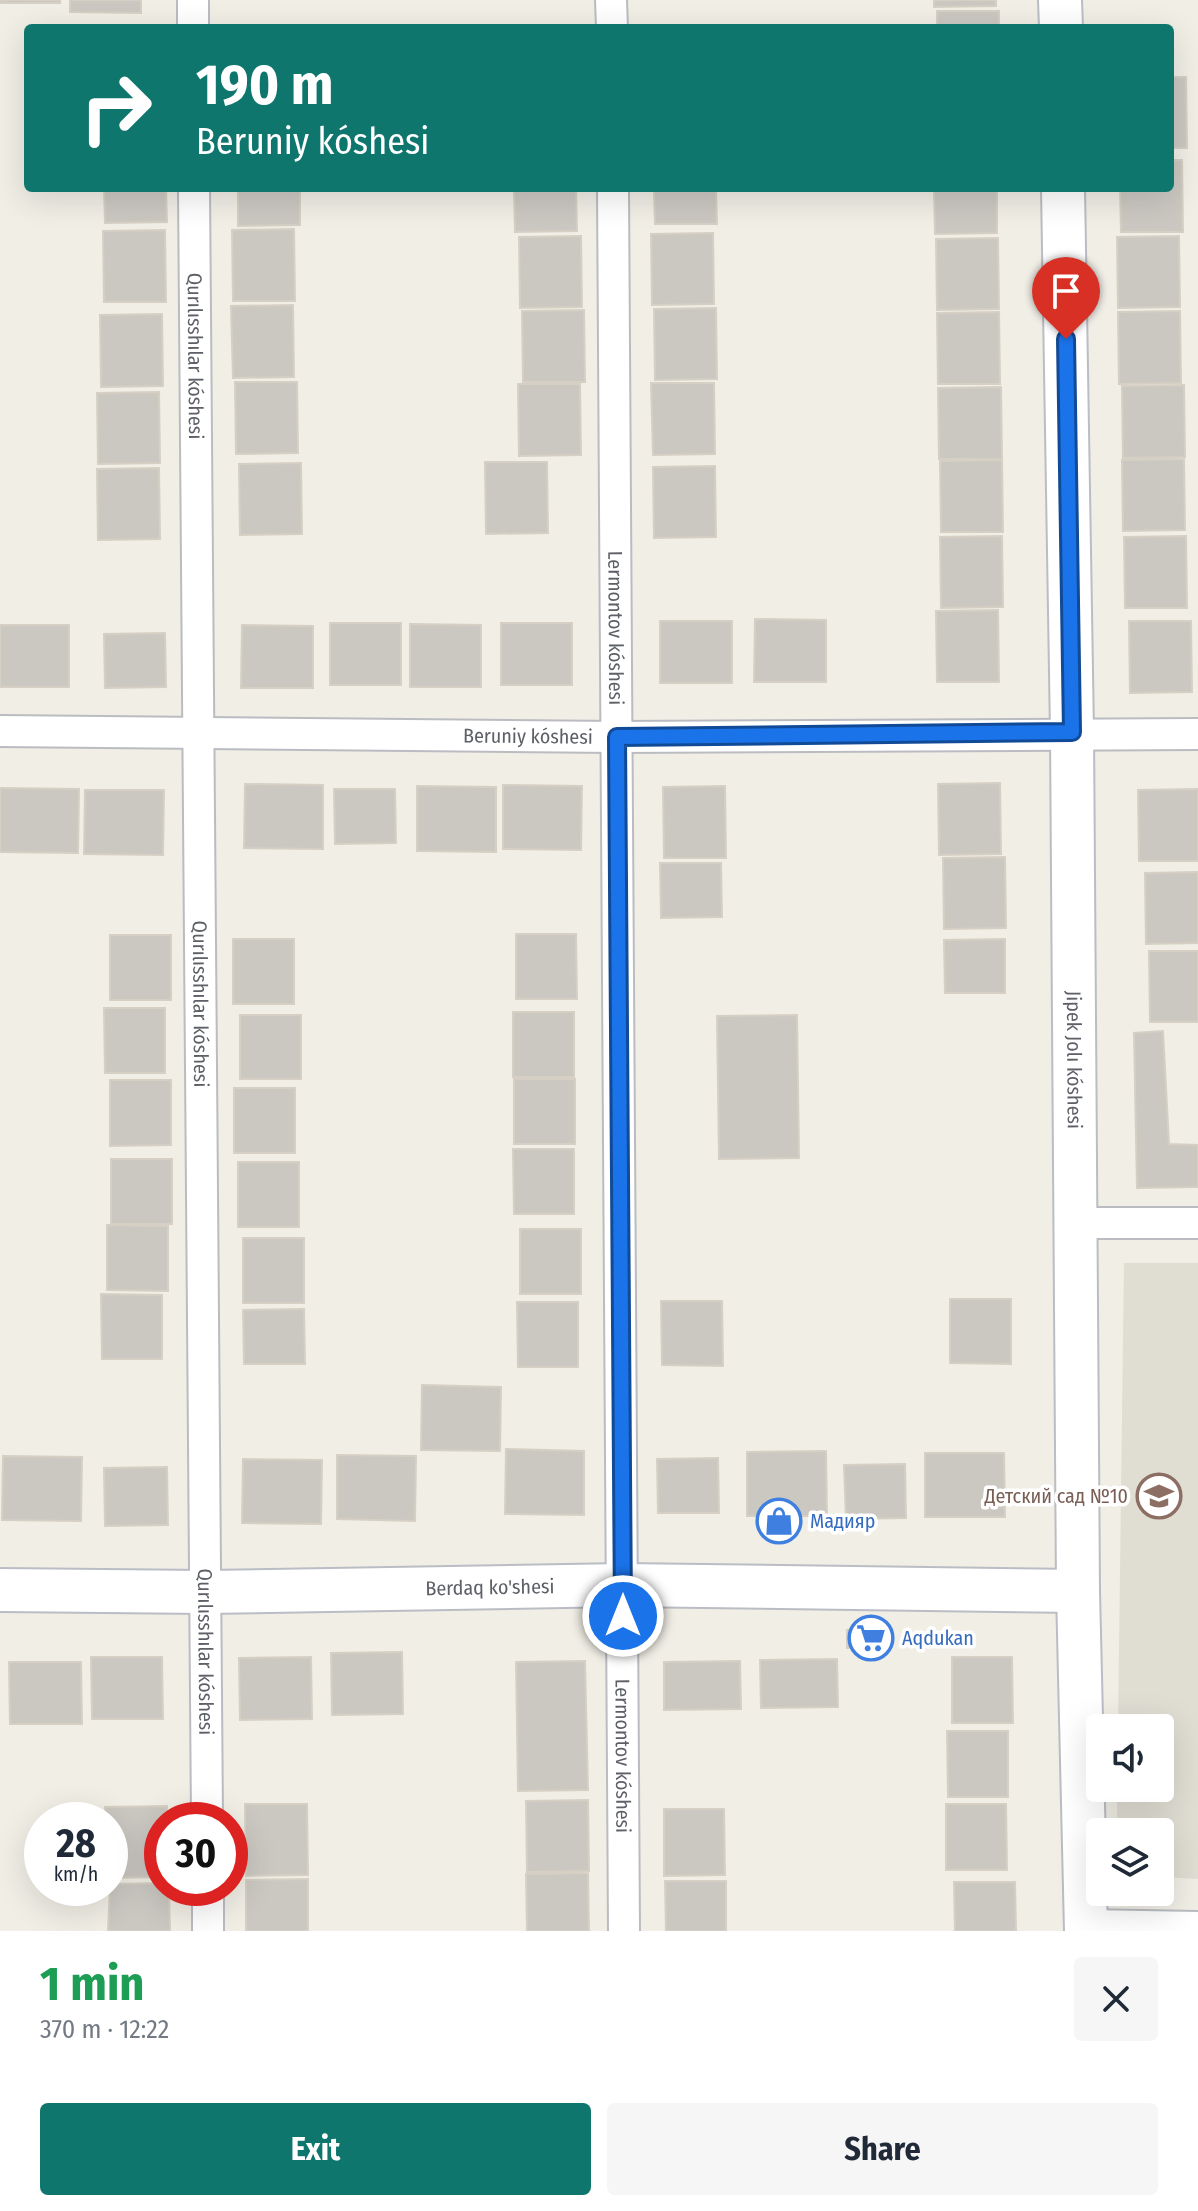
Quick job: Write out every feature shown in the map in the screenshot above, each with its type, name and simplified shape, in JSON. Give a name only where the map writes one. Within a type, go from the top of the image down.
[{"type":"street","points":[[193,0],[193,24]]},
{"type":"street","points":[[611,0],[612,24]]},
{"type":"street","points":[[1060,0],[1061,24]]},
{"type":"street","name":"Qurılısshılar kóshesi","points":[[194,192],[207,1802]]},
{"type":"street","name":"Lermontov kóshesi","points":[[613,192],[624,1931]]},
{"type":"street","name":"Jipek Jolı kóshesi","points":[[1063,192],[1072,732],[1078,1591],[1086,1928]]},
{"type":"street","name":"Beruniy kóshesi","points":[[0,731],[617,737],[1072,732],[1198,734]]},
{"type":"street","points":[[1077,1223],[1198,1223]]},
{"type":"street","name":"Berdaq ko'shesi","points":[[0,1590],[206,1592],[623,1585],[1078,1591]]},
{"type":"street","points":[[208,1906],[208,1931]]},
{"type":"street","points":[[1086,1928],[1198,1927]]},
{"type":"shaded area","name":"Детский сад №10","points":[[1124,1263],[1198,1263],[1198,1879],[1174,1878],[1174,1818],[1117,1818],[1117,1802],[1174,1802],[1174,1714],[1118,1714]]},
{"type":"building","points":[[0,0],[60,0],[60,3],[0,3]]},
{"type":"building","points":[[70,0],[141,0],[141,13],[70,12]]},
{"type":"building","points":[[934,0],[996,0],[996,6],[934,7]]},
{"type":"building","points":[[937,11],[999,11],[999,24],[937,24]]},
{"type":"building","points":[[1174,77],[1186,77],[1187,148],[1174,148]]},
{"type":"building","points":[[1174,160],[1182,160],[1183,232],[1121,232],[1120,192],[1174,192]]},
{"type":"building","points":[[104,192],[166,192],[167,222],[105,223]]},
{"type":"building","points":[[238,192],[300,192],[300,225],[238,226]]},
{"type":"building","points":[[514,192],[576,192],[577,231],[515,232]]},
{"type":"building","points":[[654,192],[716,192],[717,224],[655,224]]},
{"type":"building","points":[[934,192],[997,192],[997,233],[935,234]]},
{"type":"building","points":[[294,229],[295,301],[233,301],[232,230]]},
{"type":"building","points":[[165,230],[166,302],[104,302],[103,231]]},
{"type":"building","points":[[713,233],[714,304],[652,305],[651,234]]},
{"type":"building","points":[[581,236],[582,307],[520,308],[519,237]]},
{"type":"building","points":[[1179,236],[1180,307],[1118,308],[1117,237]]},
{"type":"building","points":[[998,238],[999,309],[937,310],[936,239]]},
{"type":"building","points":[[293,305],[294,377],[233,378],[231,306]]},
{"type":"building","points":[[716,308],[717,379],[655,380],[654,309]]},
{"type":"building","points":[[584,310],[585,382],[523,382],[522,311]]},
{"type":"building","points":[[1180,311],[1181,383],[1119,384],[1118,312]]},
{"type":"building","points":[[999,312],[1000,384],[938,384],[937,313]]},
{"type":"building","points":[[162,314],[163,386],[101,387],[100,315]]},
{"type":"building","points":[[235,382],[297,382],[298,453],[236,454]]},
{"type":"building","points":[[651,383],[714,383],[715,454],[653,455]]},
{"type":"building","points":[[518,384],[580,384],[581,455],[519,456]]},
{"type":"building","points":[[1184,385],[1185,457],[1123,458],[1122,386]]},
{"type":"building","points":[[1001,387],[1002,459],[939,459],[938,388]]},
{"type":"building","points":[[159,392],[160,463],[98,464],[97,393]]},
{"type":"building","points":[[1184,459],[1185,530],[1123,531],[1122,460]]},
{"type":"building","points":[[1002,460],[1003,532],[941,532],[940,461]]},
{"type":"building","points":[[485,462],[547,462],[548,533],[486,534]]},
{"type":"building","points":[[301,463],[302,534],[240,535],[239,464]]},
{"type":"building","points":[[715,466],[716,537],[654,538],[653,467]]},
{"type":"building","points":[[159,468],[160,539],[98,540],[97,469]]},
{"type":"building","points":[[1002,536],[1003,607],[941,608],[940,537]]},
{"type":"building","points":[[1186,536],[1187,608],[1125,608],[1124,537]]},
{"type":"building","points":[[998,610],[999,682],[937,682],[936,611]]},
{"type":"building","points":[[755,619],[826,620],[826,682],[754,682]]},
{"type":"building","points":[[660,621],[732,621],[732,683],[660,683]]},
{"type":"building","points":[[1129,621],[1191,621],[1192,692],[1130,693]]},
{"type":"building","points":[[330,623],[401,623],[401,685],[330,685]]},
{"type":"building","points":[[501,623],[572,623],[572,685],[501,685]]},
{"type":"building","points":[[410,624],[481,625],[481,687],[410,687]]},
{"type":"building","points":[[0,625],[69,625],[69,687],[0,687]]},
{"type":"building","points":[[242,625],[313,626],[313,688],[241,688]]},
{"type":"building","points":[[165,633],[166,687],[105,688],[104,634]]},
{"type":"building","points":[[1000,783],[1001,854],[939,855],[938,784]]},
{"type":"building","points":[[245,784],[323,785],[323,849],[244,848]]},
{"type":"building","points":[[503,785],[582,786],[581,850],[503,849]]},
{"type":"building","points":[[417,786],[496,787],[496,852],[417,851]]},
{"type":"building","points":[[725,786],[726,858],[664,858],[663,787]]},
{"type":"building","points":[[0,788],[79,789],[78,853],[0,852]]},
{"type":"building","points":[[334,789],[395,789],[396,843],[335,844]]},
{"type":"building","points":[[1198,789],[1198,861],[1139,861],[1138,790]]},
{"type":"building","points":[[85,790],[164,790],[163,855],[84,854]]},
{"type":"building","points":[[1005,857],[1006,928],[944,929],[943,858]]},
{"type":"building","points":[[660,863],[721,863],[722,917],[661,918]]},
{"type":"building","points":[[1198,872],[1198,943],[1146,944],[1145,873]]},
{"type":"building","points":[[516,934],[576,934],[577,999],[516,999]]},
{"type":"building","points":[[110,935],[171,935],[171,1000],[110,1000]]},
{"type":"building","points":[[233,939],[294,939],[294,1004],[233,1004]]},
{"type":"building","points":[[1005,939],[1005,993],[945,993],[944,940]]},
{"type":"building","points":[[1149,951],[1198,951],[1198,1022],[1150,1022]]},
{"type":"building","points":[[104,1008],[165,1008],[165,1073],[105,1073]]},
{"type":"building","points":[[513,1012],[574,1012],[574,1077],[513,1077]]},
{"type":"building","points":[[240,1015],[301,1015],[301,1079],[240,1079]]},
{"type":"building","points":[[797,1015],[799,1158],[719,1159],[717,1016]]},
{"type":"building","points":[[1163,1031],[1169,1144],[1198,1145],[1198,1187],[1137,1188],[1134,1033]]},
{"type":"building","points":[[514,1079],[575,1079],[575,1144],[514,1144]]},
{"type":"building","points":[[110,1080],[171,1080],[171,1145],[110,1146]]},
{"type":"building","points":[[234,1088],[295,1088],[295,1153],[234,1153]]},
{"type":"building","points":[[513,1149],[574,1149],[574,1214],[514,1214]]},
{"type":"building","points":[[111,1159],[172,1159],[172,1224],[111,1224]]},
{"type":"building","points":[[238,1162],[299,1162],[299,1227],[238,1227]]},
{"type":"building","points":[[107,1225],[168,1226],[168,1291],[107,1290]]},
{"type":"building","points":[[520,1229],[581,1229],[581,1294],[520,1294]]},
{"type":"building","points":[[243,1238],[304,1238],[304,1303],[243,1303]]},
{"type":"building","points":[[101,1294],[162,1295],[162,1359],[102,1359]]},
{"type":"building","points":[[950,1299],[1011,1299],[1011,1364],[950,1363]]},
{"type":"building","points":[[661,1301],[722,1301],[723,1366],[662,1365]]},
{"type":"building","points":[[517,1302],[578,1302],[578,1367],[518,1367]]},
{"type":"building","points":[[304,1309],[305,1364],[244,1364],[243,1310]]},
{"type":"building","points":[[422,1385],[501,1387],[500,1451],[421,1450]]},
{"type":"building","points":[[506,1449],[584,1451],[584,1515],[505,1514]]},
{"type":"building","points":[[826,1451],[827,1516],[747,1516],[747,1452]]},
{"type":"building","points":[[925,1453],[1004,1453],[1005,1517],[925,1517]]},
{"type":"building","points":[[337,1455],[416,1456],[415,1521],[337,1519]]},
{"type":"building","points":[[3,1456],[82,1457],[81,1521],[2,1520]]},
{"type":"building","points":[[718,1458],[719,1513],[658,1513],[657,1459]]},
{"type":"building","points":[[243,1459],[322,1460],[321,1524],[242,1523]]},
{"type":"building","points":[[905,1464],[906,1518],[846,1519],[844,1465]]},
{"type":"building","points":[[167,1467],[168,1525],[105,1526],[104,1468]]},
{"type":"building","points":[[881,1629],[882,1646],[847,1648],[847,1630]]},
{"type":"building","points":[[402,1652],[403,1714],[332,1715],[331,1653]]},
{"type":"building","points":[[91,1657],[162,1657],[163,1719],[92,1719]]},
{"type":"building","points":[[311,1657],[312,1719],[240,1720],[239,1658]]},
{"type":"building","points":[[952,1657],[1012,1657],[1013,1723],[952,1723]]},
{"type":"building","points":[[837,1659],[838,1707],[761,1708],[760,1660]]},
{"type":"building","points":[[585,1661],[588,1790],[518,1791],[516,1662]]},
{"type":"building","points":[[740,1661],[741,1709],[664,1710],[664,1662]]},
{"type":"building","points":[[9,1662],[81,1662],[82,1724],[10,1724]]},
{"type":"building","points":[[947,1731],[1008,1731],[1008,1797],[948,1797]]},
{"type":"building","points":[[588,1800],[589,1871],[527,1872],[526,1801]]},
{"type":"building","points":[[248,1804],[307,1804],[308,1875],[248,1876]]},
{"type":"building","points":[[946,1804],[1006,1804],[1007,1870],[946,1870]]},
{"type":"building","points":[[144,1806],[144,1877],[128,1878],[128,1807]]},
{"type":"building","points":[[664,1809],[724,1809],[725,1875],[664,1876]]},
{"type":"building","points":[[588,1873],[589,1931],[527,1931],[526,1874]]},
{"type":"building","points":[[308,1879],[308,1931],[246,1931],[248,1880]]},
{"type":"building","points":[[665,1881],[726,1881],[726,1931],[666,1931]]},
{"type":"building","points":[[954,1882],[1015,1882],[1016,1931],[955,1931]]},
{"type":"building","points":[[144,1883],[144,1906],[169,1906],[170,1931],[108,1931],[109,1906],[128,1906],[128,1884]]},
{"type":"place","name":"Детский сад №10","points":[[1159,1496]]},
{"type":"place","name":"Мадияр","points":[[779,1521]]},
{"type":"place","name":"Aqdukan","points":[[871,1638]]},
{"type":"route","points":[[623,1616],[617,737],[1072,732],[1066,339]]}]
